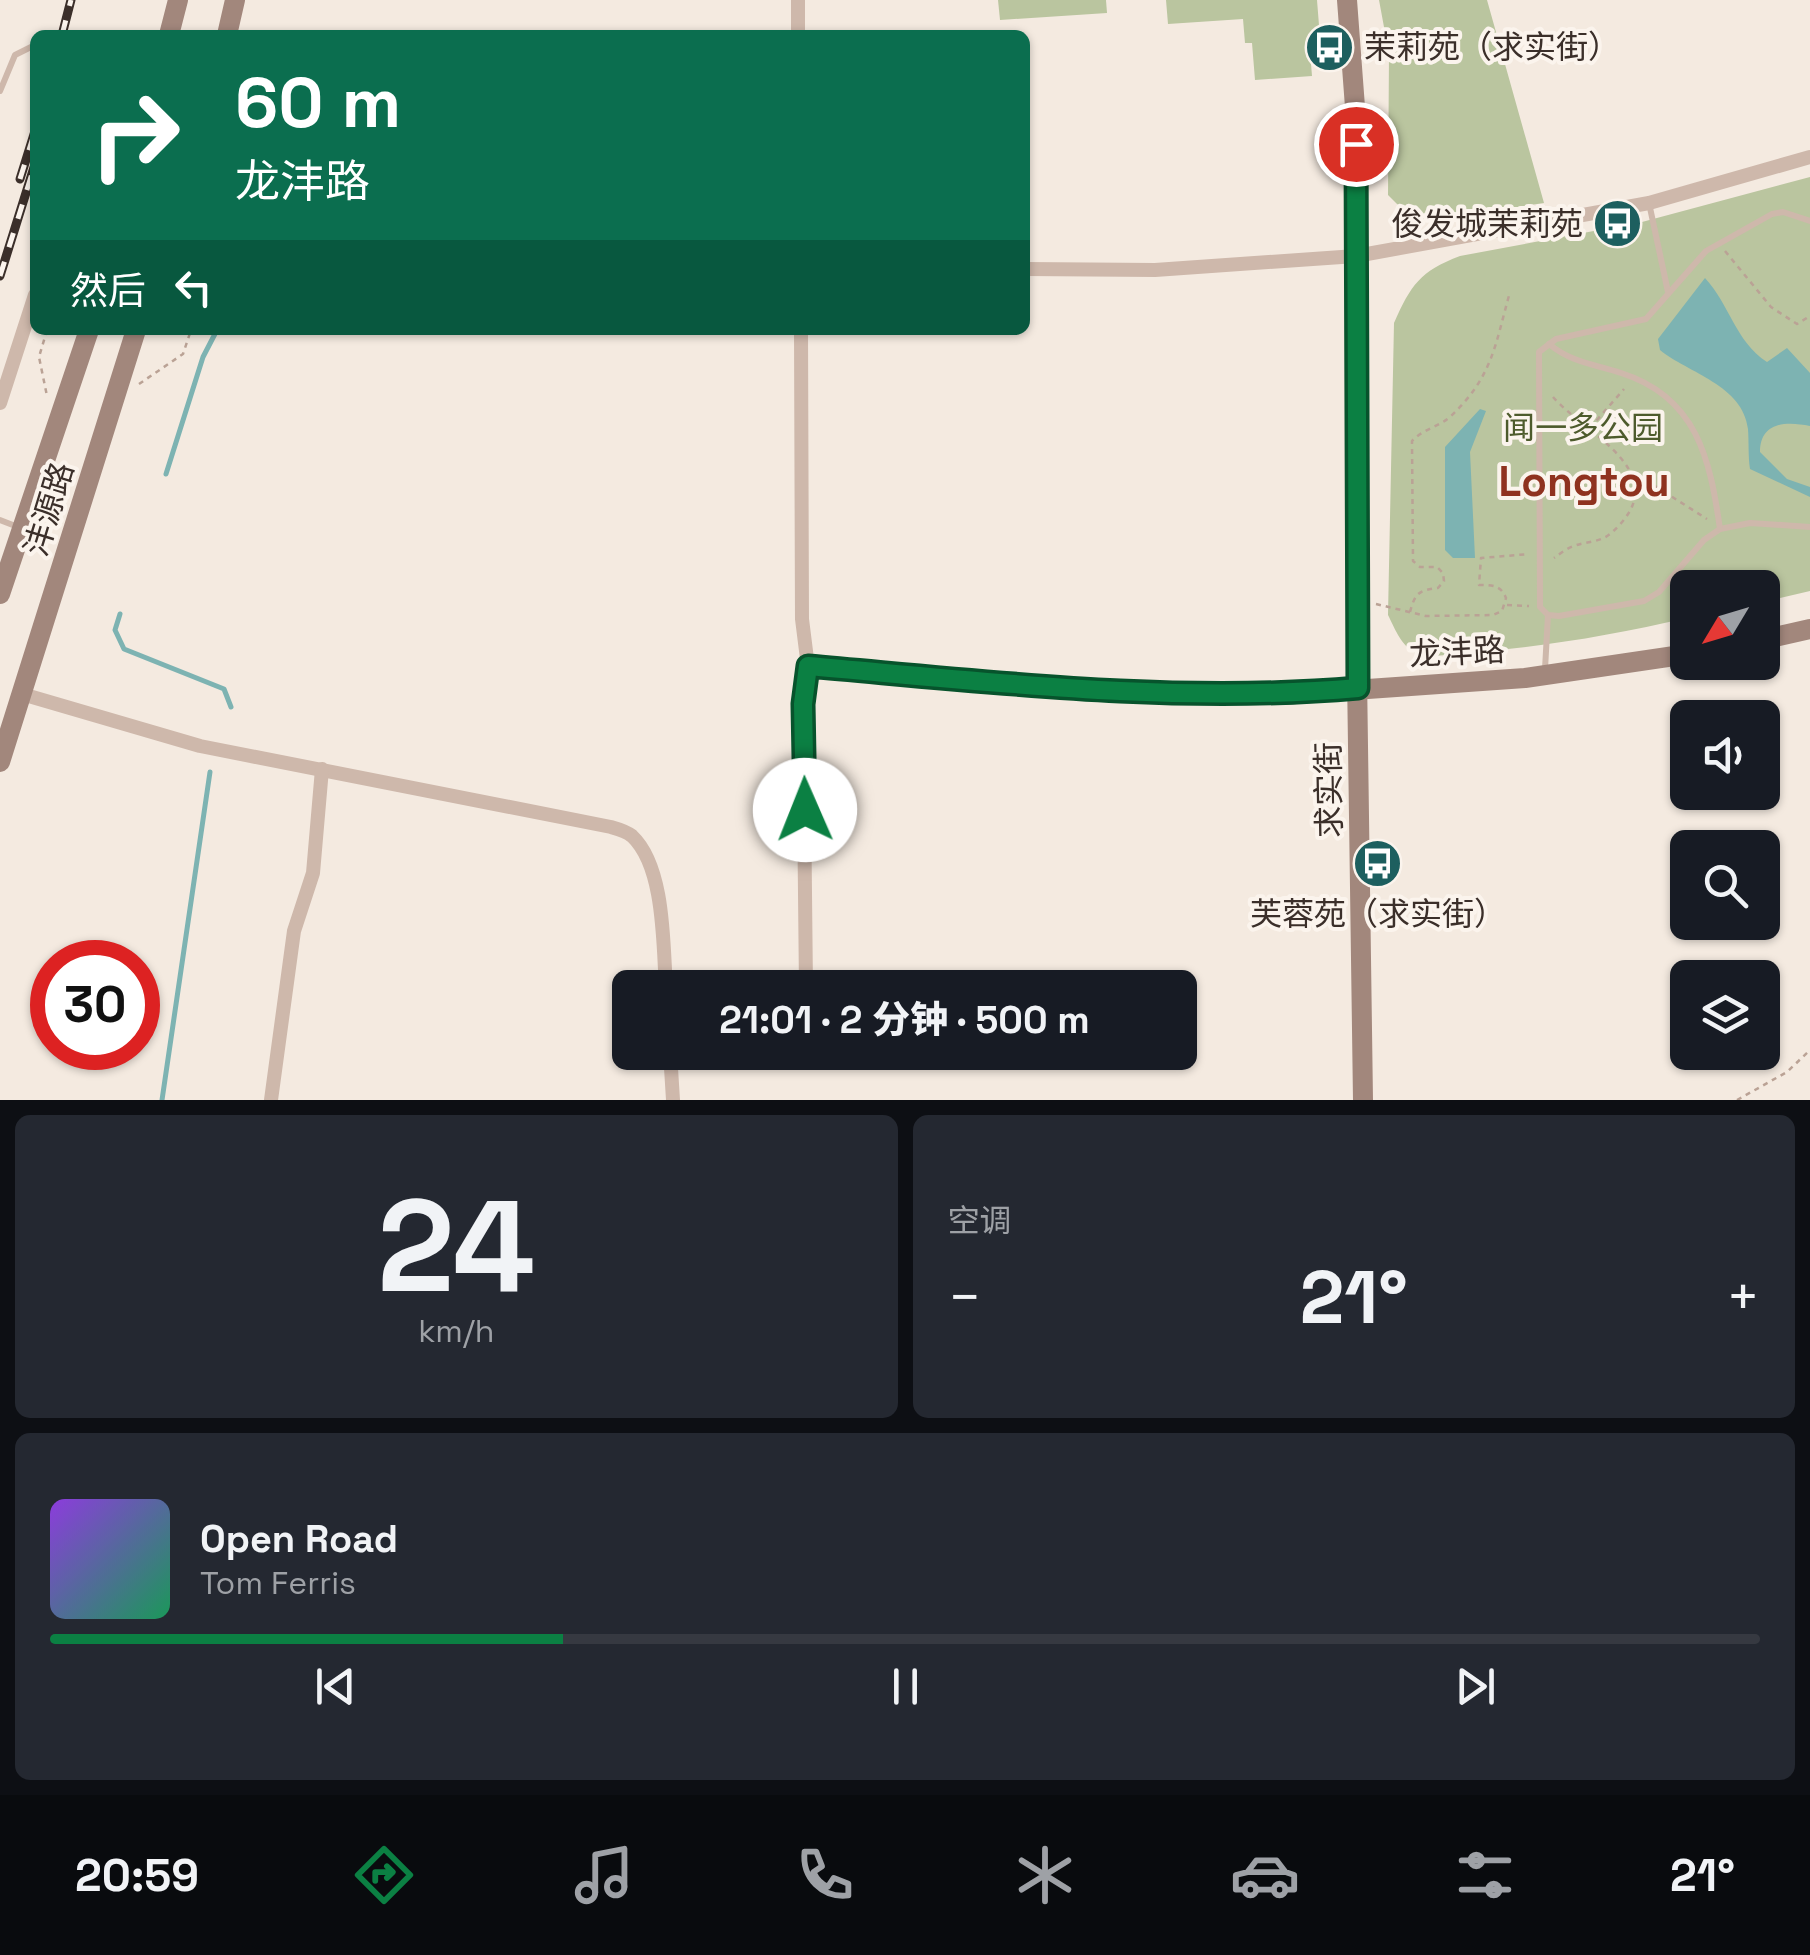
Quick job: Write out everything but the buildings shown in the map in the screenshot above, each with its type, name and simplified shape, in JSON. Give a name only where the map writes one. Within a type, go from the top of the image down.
[{"type":"street","points":[[171,30],[178,0]]},
{"type":"street","points":[[228,30],[235,0]]},
{"type":"street","points":[[798,0],[798,30]]},
{"type":"street","name":"求实街","points":[[1347,0],[1355,106],[1356,604],[1363,1100]]},
{"type":"street","points":[[1030,269],[1154,270],[1356,256],[1649,203],[1810,157]]},
{"type":"street","points":[[0,403],[30,310]]},
{"type":"street","name":"沣源路","points":[[0,594],[87,335]]},
{"type":"street","name":"沣源路","points":[[0,762],[134,335]]},
{"type":"street","points":[[801,335],[802,619],[808,666],[803,704],[806,970]]},
{"type":"street","points":[[1780,636],[1810,629]]},
{"type":"street","name":"龙沣路","points":[[808,666],[1182,694],[1282,695],[1544,676],[1670,657]]},
{"type":"street","points":[[22,694],[200,746],[630,834],[646,854],[660,908],[665,970]]},
{"type":"street","points":[[270,1100],[294,931],[313,874],[322,769]]},
{"type":"street","points":[[671,1070],[673,1100]]},
{"type":"lane","points":[[0,91],[15,54],[30,48]]},
{"type":"lane","points":[[1649,203],[1668,293]]},
{"type":"lane","points":[[1810,222],[1782,212],[1772,214],[1698,258],[1646,320],[1556,339],[1539,352],[1540,607],[1548,615],[1559,616],[1644,601],[1659,592],[1704,540],[1720,529],[1750,523],[1810,527]]},
{"type":"lane","points":[[1549,344],[1566,358],[1635,378],[1668,399],[1693,428],[1712,470],[1720,529]]},
{"type":"lane","points":[[0,520],[23,528]]},
{"type":"lane","points":[[1544,676],[1548,615]]},
{"type":"path","points":[[1719,244],[1771,307],[1797,324],[1810,316]]},
{"type":"path","points":[[1410,612],[1415,594],[1422,589],[1438,588],[1444,581],[1437,567],[1420,567],[1413,561],[1412,441],[1444,422],[1473,394],[1489,367],[1510,292]]},
{"type":"path","points":[[38,357],[45,335]]},
{"type":"path","points":[[114,402],[183,354],[189,335]]},
{"type":"path","points":[[1589,430],[1635,378]]},
{"type":"path","points":[[1539,382],[1565,411],[1613,447],[1634,480],[1631,505],[1612,532],[1601,540],[1574,546],[1540,568]]},
{"type":"path","points":[[1634,480],[1655,486],[1720,529]]},
{"type":"path","points":[[1506,605],[1503,590],[1480,585],[1481,558],[1540,553]]},
{"type":"path","points":[[1356,604],[1384,604],[1426,616],[1494,616],[1506,605],[1540,607]]},
{"type":"path","points":[[1736,1100],[1788,1072],[1810,1050]]},
{"type":"green space","points":[[998,0],[1106,0],[1107,13],[1000,20]]},
{"type":"green space","points":[[1166,0],[1317,0],[1320,38],[1309,39],[1312,76],[1255,80],[1252,43],[1245,43],[1243,19],[1168,24]]},
{"type":"green space","points":[[1379,0],[1487,0],[1544,203],[1415,222],[1388,195],[1389,54]]},
{"type":"green space","name":"闻一多公园","points":[[1810,177],[1810,591],[1780,598],[1780,570],[1670,570],[1670,622],[1578,640],[1495,650],[1433,656],[1414,652],[1398,635],[1388,615],[1394,323],[1406,299],[1426,274],[1460,256],[1642,222]]},
{"type":"water","points":[[1705,278],[1756,353],[1767,362],[1787,348],[1810,373],[1810,426],[1792,424],[1769,429],[1760,452],[1787,479],[1810,487],[1810,497],[1750,469],[1748,429],[1736,401],[1660,350],[1658,339]]},
{"type":"water","points":[[1480,409],[1486,411],[1470,452],[1475,558],[1453,558],[1445,550],[1445,447]]},
{"type":"waterway","points":[[166,474],[203,357],[214,335]]},
{"type":"waterway","points":[[120,614],[115,630],[124,649],[224,689],[231,707]]},
{"type":"waterway","points":[[162,1100],[210,772]]},
{"type":"railway","points":[[63,30],[71,0]]},
{"type":"railway","points":[[20,179],[30,147]]},
{"type":"railway","points":[[0,276],[30,180]]},
{"type":"place","name":"茉莉苑（求实街）","points":[[1329,47]]},
{"type":"place","name":"俊发城茉莉苑","points":[[1618,224]]},
{"type":"place","name":"芙蓉苑（求实街）","points":[[1378,864]]},
{"type":"district","name":"Longtou","points":[[1584,481]]},
{"type":"route","points":[[805,810],[803,704],[808,666],[1182,694],[1282,695],[1358,688],[1356,144]]}]
